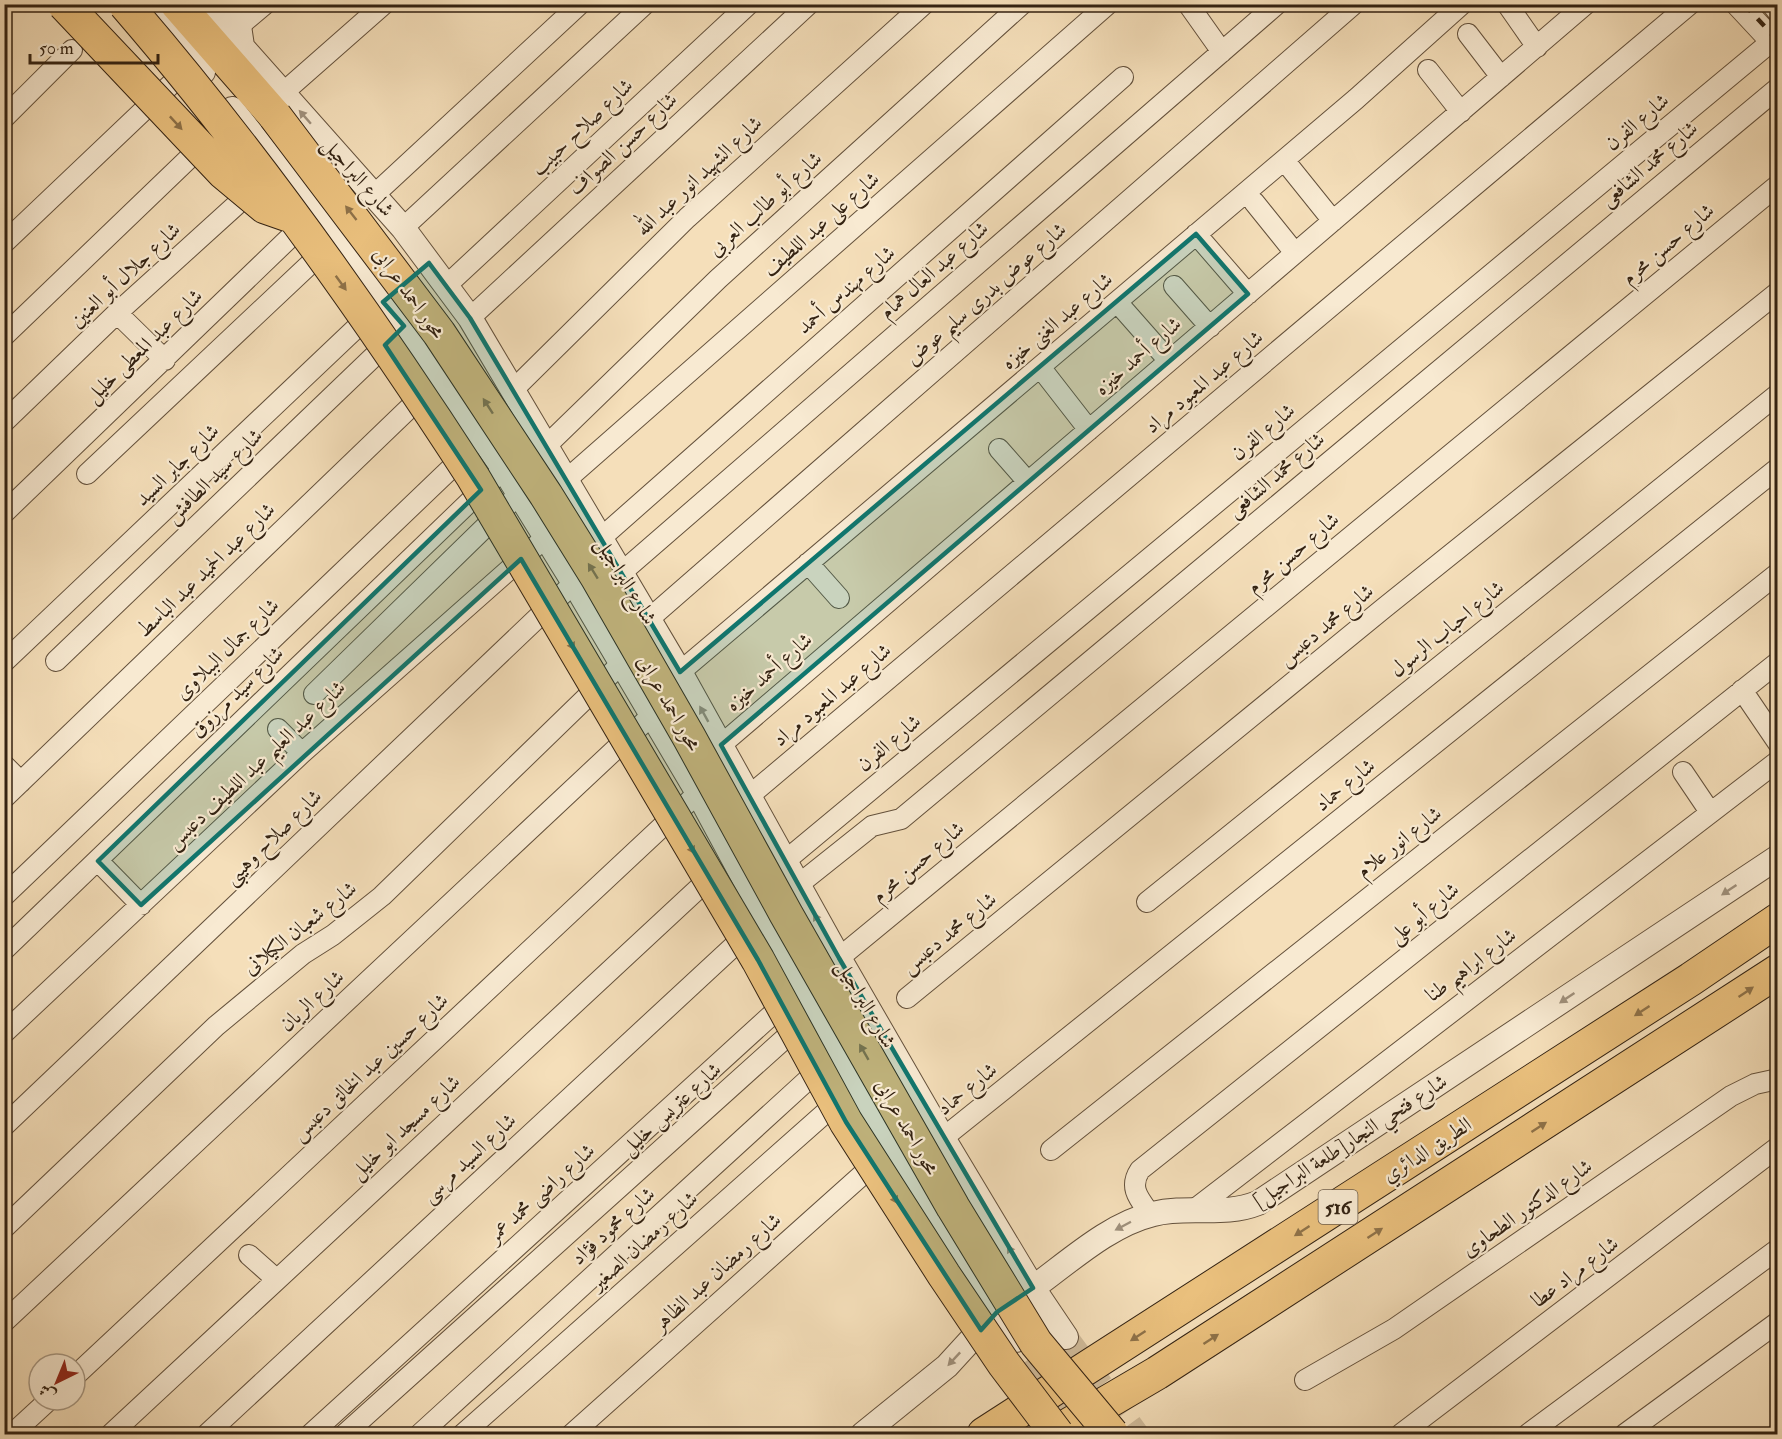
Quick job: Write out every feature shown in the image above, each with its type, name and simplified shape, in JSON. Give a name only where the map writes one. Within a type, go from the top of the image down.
[{"type":"highway","points":[[64,4],[241,189],[265,207],[304,214]]},
{"type":"highway","points":[[125,4],[304,214],[402,370],[473,477],[758,960],[846,1122],[950,1285],[1055,1434]]},
{"type":"highway","name":"محور احمد عرابى","points":[[177,4],[235,35],[275,116],[439,333],[490,409],[602,586],[803,945],[959,1216],[1036,1343],[1112,1434]]},
{"type":"highway","points":[[198,4],[235,35]]},
{"type":"highway","name":"الطريق الدائري","points":[[984,1434],[1691,979],[1765,928]]},
{"type":"highway","name":"الطريق الدائري","points":[[1055,1434],[1157,1373],[1778,971]]},
{"type":"street","points":[[116,4],[184,72],[227,108]]},
{"type":"street","points":[[150,4],[227,108],[272,158],[304,214],[336,240],[404,326],[503,468],[698,793],[838,1053],[997,1312],[1029,1359]]},
{"type":"street","name":"شارع البراجيل","points":[[204,4],[235,35],[403,228],[470,318],[680,672],[839,958],[944,1138],[1033,1288],[1066,1337]]},
{"type":"street","points":[[235,35],[264,4]]},
{"type":"street","points":[[374,195],[580,4]]},
{"type":"street","points":[[403,228],[645,4]]},
{"type":"street","name":"شارع صلاح حبيب","points":[[447,285],[749,4]]},
{"type":"street","name":"شارع حسن الصواف","points":[[470,318],[809,4]]},
{"type":"street","name":"شارع الشهيد انور عبد الله","points":[[513,390],[687,218],[924,4]]},
{"type":"street","name":"شارع أبو طالب العربى","points":[[503,468],[543,442],[718,279],[1022,4]]},
{"type":"street","name":"شارع على عبد اللطيف","points":[[566,480],[1108,4]]},
{"type":"street","points":[[1188,4],[1222,52]]},
{"type":"street","name":"شارع عبد العال همام","points":[[621,573],[1277,4]]},
{"type":"street","name":"شارع عوض بدرى سليم عوض","points":[[649,619],[1354,4]]},
{"type":"street","name":"شارع عبد الغنى خيزه","points":[[680,672],[1284,160],[1462,4]]},
{"type":"street","points":[[1507,4],[1537,47]]},
{"type":"street","name":"شارع أحمد خيزه","points":[[721,745],[1586,4]]},
{"type":"street","name":"شارع عبد المعبود مراد","points":[[749,796],[1690,4]]},
{"type":"street","points":[[1774,4],[1778,9]]},
{"type":"street","points":[[284,92],[375,7]]},
{"type":"street","points":[[1749,8],[1775,44]]},
{"type":"street","points":[[1468,34],[1501,78]]},
{"type":"street","name":"شارع الفرن","points":[[785,861],[1775,44]]},
{"type":"street","points":[[4,118],[72,50]]},
{"type":"street","points":[[1428,70],[1461,112]]},
{"type":"street","points":[[4,243],[184,72]]},
{"type":"street","name":"شارع مهندس أحمد","points":[[601,538],[1123,77]]},
{"type":"street","name":"شارع محمد الشافعى","points":[[798,885],[872,826],[901,819],[1778,88]]},
{"type":"street","points":[[4,336],[227,108]]},
{"type":"street","name":"شارع جلال أبو العنين","points":[[4,422],[272,158]]},
{"type":"street","points":[[1284,160],[1333,221]]},
{"type":"street","name":"شارع حسن محرم","points":[[839,958],[1778,184]]},
{"type":"street","points":[[1254,202],[1295,254]]},
{"type":"street","name":"شارع عبد المعطى خليل","points":[[4,513],[165,360],[304,214]]},
{"type":"street","points":[[1197,234],[1248,294]]},
{"type":"street","points":[[87,474],[336,240]]},
{"type":"street","name":"شارع جابر السيد","points":[[4,662],[383,302],[429,263]]},
{"type":"street","points":[[1174,286],[1210,327]]},
{"type":"street","name":"شارع محمد دعبس","points":[[907,998],[1384,608],[1778,292]]},
{"type":"street","points":[[1117,302],[1169,361]]},
{"type":"street","points":[[117,313],[165,360]]},
{"type":"street","name":"شارع سيد الطافش","points":[[56,661],[404,326]]},
{"type":"street","points":[[1040,367],[1089,430]]},
{"type":"street","name":"شارع عبد الحميد عبد الباسط","points":[[4,798],[441,376]]},
{"type":"street","name":"شارع احباب الرسول","points":[[1147,903],[1778,394]]},
{"type":"street","name":"شارع جمال الببلاوى","points":[[4,896],[483,438]]},
{"type":"street","points":[[999,449],[1028,482]]},
{"type":"street","name":"شارع سيد مرزوق","points":[[4,950],[503,468]]},
{"type":"street","name":"شارع حماد","points":[[944,1138],[1778,468]]},
{"type":"street","points":[[314,693],[518,495]]},
{"type":"street","name":"شارع عبد العليم عبد اللطيف دعبس","points":[[4,1033],[302,753],[546,537]]},
{"type":"street","points":[[808,563],[839,598]]},
{"type":"street","name":"شارع انور علام","points":[[1051,1150],[1778,573]]},
{"type":"street","name":"شارع صلاح وهيبى","points":[[4,1126],[574,583]]},
{"type":"street","name":"شارع أبو على","points":[[1150,1214],[1134,1190],[1135,1179],[1140,1170],[1778,662]]},
{"type":"street","name":"شارع شعبان الكيلانى","points":[[4,1228],[216,1026],[303,954],[382,896],[622,663]]},
{"type":"street","points":[[1742,690],[1778,743]]},
{"type":"street","name":"شارع الريان","points":[[4,1322],[652,715]]},
{"type":"street","points":[[278,729],[302,753]]},
{"type":"street","name":"شارع ابراهيم طنا","points":[[1195,1209],[1778,761]]},
{"type":"street","points":[[4,765],[21,782]]},
{"type":"street","points":[[1683,772],[1710,812]]},
{"type":"street","name":"شارع حسين عبد الخالق دعبس","points":[[87,1365],[698,793]]},
{"type":"street","name":"شارع مسجد ابو خليل","points":[[111,1434],[733,856]]},
{"type":"street","name":"شارع فتحي النجار[طلعة البراجيل]","points":[[863,1434],[947,1366],[997,1312],[1120,1227],[1150,1214],[1195,1209],[1216,1212],[1237,1210],[1268,1197],[1778,857]]},
{"type":"street","points":[[98,861],[141,905]]},
{"type":"street","name":"شارع السيد مرسى","points":[[207,1434],[765,917]]},
{"type":"street","name":"شارع راضى محمد عمر","points":[[311,1434],[802,987]]},
{"type":"street","name":"شارع عتريس خليل","points":[[345,1434],[815,1011]]},
{"type":"street","name":"شارع محمود فؤاد","points":[[420,1434],[838,1053]]},
{"type":"street","name":"شارع الدكتور الطحاوى","points":[[1305,1380],[1394,1329],[1731,1096],[1755,1084],[1778,1079]]},
{"type":"street","name":"شارع رمضان الصغير","points":[[463,1434],[857,1084]]},
{"type":"street","name":"شارع رمضان عبد الظاهر","points":[[572,1434],[894,1146]]},
{"type":"street","name":"شارع مراد عطا","points":[[1401,1434],[1778,1147]]},
{"type":"street","points":[[1528,1434],[1778,1249]]},
{"type":"street","points":[[249,1255],[276,1279]]},
{"type":"street","points":[[1625,1434],[1778,1322]]},
{"type":"street","points":[[12,1434],[36,1412]]},
{"type":"highlighted area","points":[[1196,234],[1248,294],[721,745],[839,958],[1033,1288],[997,1312],[981,1330],[846,1122],[758,960],[521,559],[141,905],[98,861],[481,490],[385,345],[404,326],[383,302],[429,263],[470,318],[680,672]]},
{"type":"tunnel","points":[[1066,1337],[1137,1434]]},
{"type":"tunnel","points":[[1029,1359],[1085,1434]]},
{"type":"railway","points":[[1744,4],[1778,41]]},
{"type":"railway","points":[[1765,4],[1778,18]]}]
